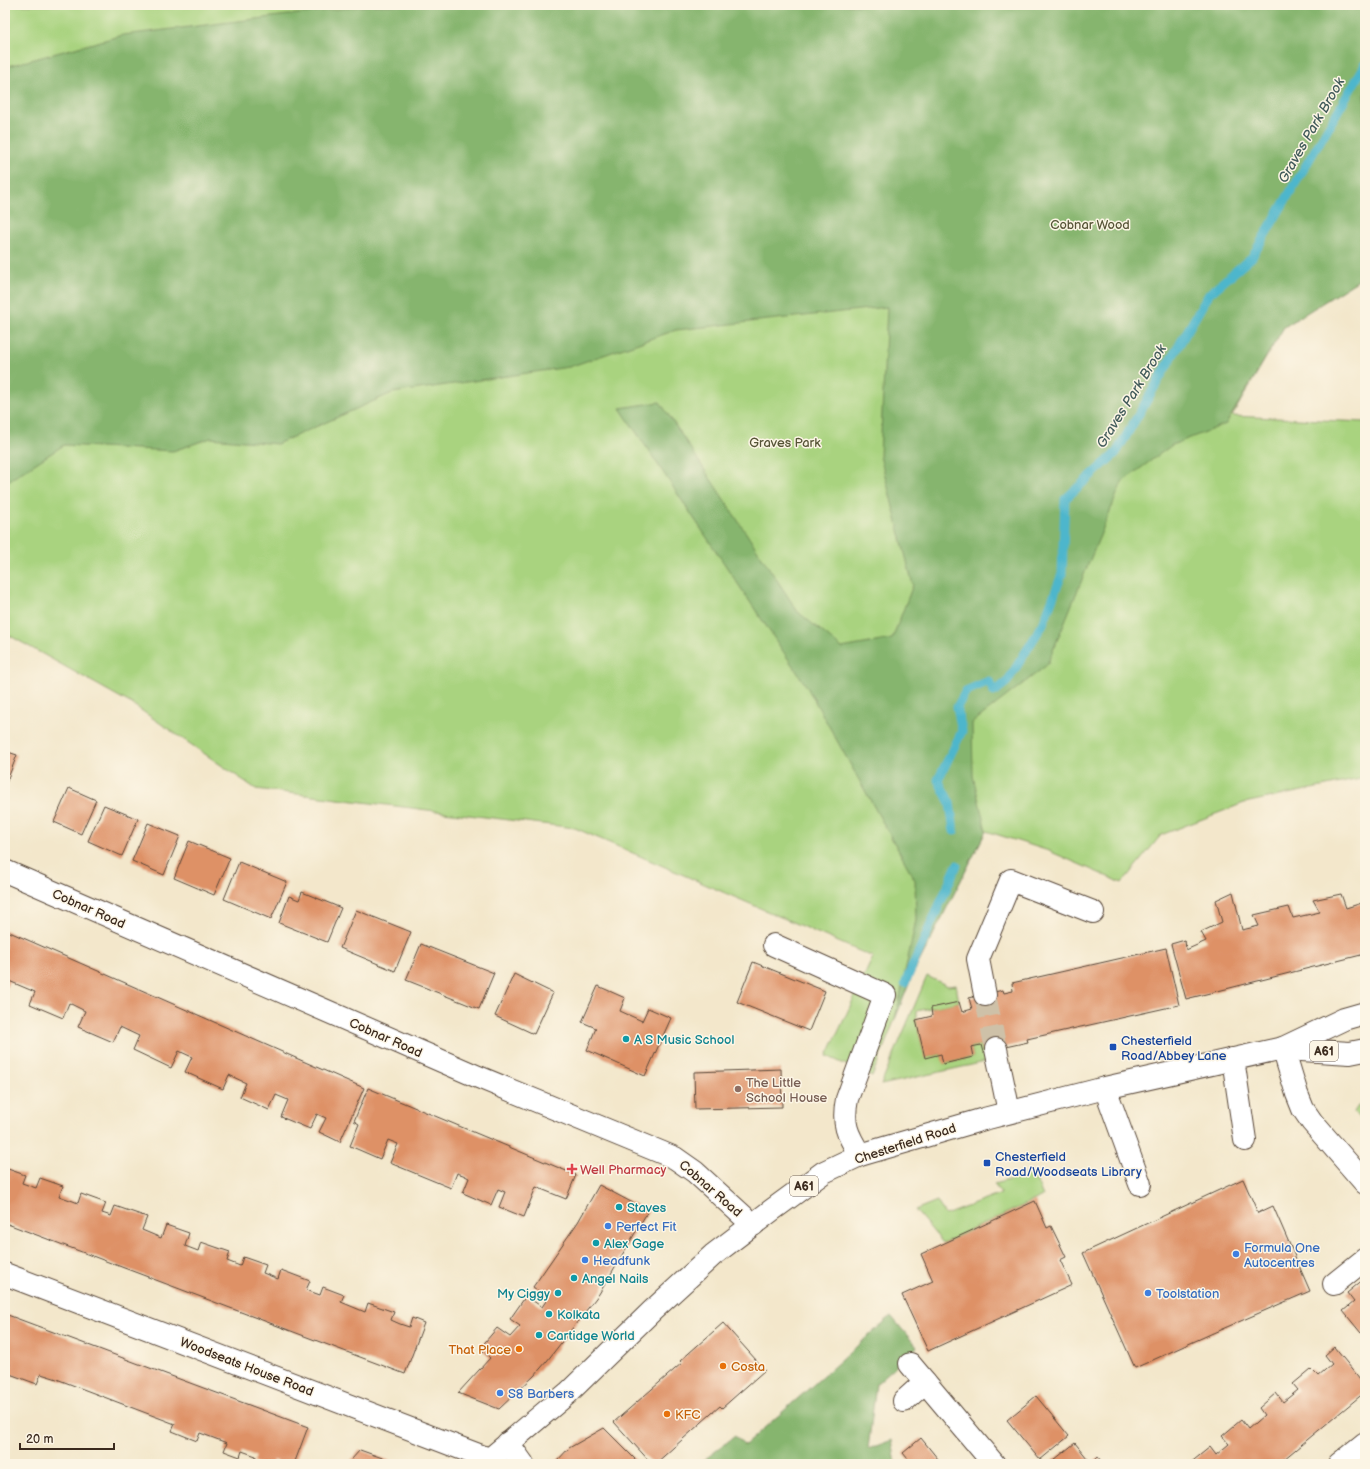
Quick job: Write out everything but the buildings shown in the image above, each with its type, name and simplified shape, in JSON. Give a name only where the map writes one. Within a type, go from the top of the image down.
[{"type":"main road","name":"Cobnar Road","points":[[5,871],[469,1073],[675,1158],[695,1172],[753,1225]]},
{"type":"main road","points":[[985,995],[978,959],[1010,880],[1093,912]]},
{"type":"main road","points":[[774,945],[885,995],[847,1099],[844,1116],[849,1138],[860,1155]]},
{"type":"main road","name":"Chesterfield Road","points":[[487,1461],[568,1393],[653,1310],[713,1255],[824,1172],[860,1155],[1009,1112],[1105,1088],[1284,1048],[1344,1019],[1365,1013]]},
{"type":"main road","name":"Chesterfield Road","points":[[1284,1048],[1350,1053],[1365,1050]]},
{"type":"main road","points":[[1284,1048],[1303,1110],[1365,1183]]},
{"type":"main road","points":[[996,1049],[1009,1112]]},
{"type":"main road","points":[[1233,1060],[1245,1140]]},
{"type":"main road","points":[[1105,1088],[1140,1184]]},
{"type":"main road","points":[[1334,1284],[1365,1259]]},
{"type":"main road","name":"Woodseats House Road","points":[[5,1274],[487,1461]]},
{"type":"main road","points":[[910,1364],[994,1464]]},
{"type":"main road","points":[[904,1401],[925,1382]]},
{"type":"main road","points":[[1339,1464],[1365,1442]]},
{"type":"main road","points":[[508,1443],[523,1464]]},
{"type":"green space","name":"Graves Park","points":[[5,5],[1365,5],[1365,276],[1284,327],[1232,416],[1365,422],[1365,778],[1244,803],[1161,835],[1122,883],[1049,851],[986,831],[912,976],[872,1077],[827,1056],[873,957],[575,828],[256,789],[132,704],[5,633]]},
{"type":"green space","name":"Cobnar Wood","points":[[371,5],[1365,5],[1365,276],[1284,327],[1226,424],[1172,445],[1122,482],[1047,665],[972,723],[973,776],[986,831],[912,976],[895,1019],[916,920],[915,880],[807,687],[620,408],[660,402],[798,612],[842,648],[892,639],[913,585],[880,456],[887,307],[676,330],[569,367],[392,393],[277,444],[211,438],[173,451],[64,445],[5,483],[5,67],[123,35]]},
{"type":"green space","points":[[927,976],[948,986],[956,985],[959,1002],[917,1011],[916,1020],[925,1058],[941,1054],[944,1064],[973,1057],[971,1047],[981,1045],[983,1052],[987,1051],[985,1062],[881,1085]]},
{"type":"green space","points":[[1365,1105],[1365,1126],[1354,1112],[1358,1106]]},
{"type":"green space","points":[[1033,1173],[1043,1196],[943,1243],[915,1210],[937,1201],[945,1215],[1001,1194],[994,1184]]},
{"type":"green space","points":[[891,1316],[917,1347],[876,1384],[868,1449],[892,1440],[896,1464],[699,1464],[735,1436],[745,1445]]},
{"type":"waterway","name":"Graves Park Brook","points":[[954,831],[950,803],[938,780],[962,731],[957,707],[966,691],[989,681],[994,692],[1007,682],[1043,624],[1062,574],[1065,499],[1116,453],[1209,294],[1252,257],[1365,65]]},
{"type":"waterway","name":"Graves Park Brook","points":[[905,983],[957,865]]},
{"type":"tunnel","points":[[985,995],[996,1049]]},
{"type":"place","name":"A S Music School","points":[[626,1039]]},
{"type":"place","name":"Chesterfield Road/Abbey Lane","points":[[1113,1047]]},
{"type":"place","name":"The Little School House","points":[[738,1089]]},
{"type":"place","name":"Chesterfield Road/Woodseats Library","points":[[987,1163]]},
{"type":"place","name":"Well Pharmacy","points":[[572,1169]]},
{"type":"place","name":"Staves","points":[[619,1207]]},
{"type":"place","name":"Perfect Fit","points":[[608,1226]]},
{"type":"place","name":"Alex Gage","points":[[596,1243]]},
{"type":"place","name":"Formula One Autocentres","points":[[1236,1254]]},
{"type":"place","name":"Headfunk","points":[[585,1260]]},
{"type":"place","name":"Angel Nails","points":[[574,1278]]},
{"type":"place","name":"My Ciggy","points":[[558,1293]]},
{"type":"place","name":"Toolstation","points":[[1148,1293]]},
{"type":"place","name":"Kolkata","points":[[549,1314]]},
{"type":"place","name":"Cartidge World","points":[[539,1335]]},
{"type":"place","name":"That Place","points":[[519,1349]]},
{"type":"place","name":"Costa","points":[[723,1366]]},
{"type":"place","name":"S8 Barbers","points":[[500,1393]]},
{"type":"place","name":"KFC","points":[[667,1414]]}]
